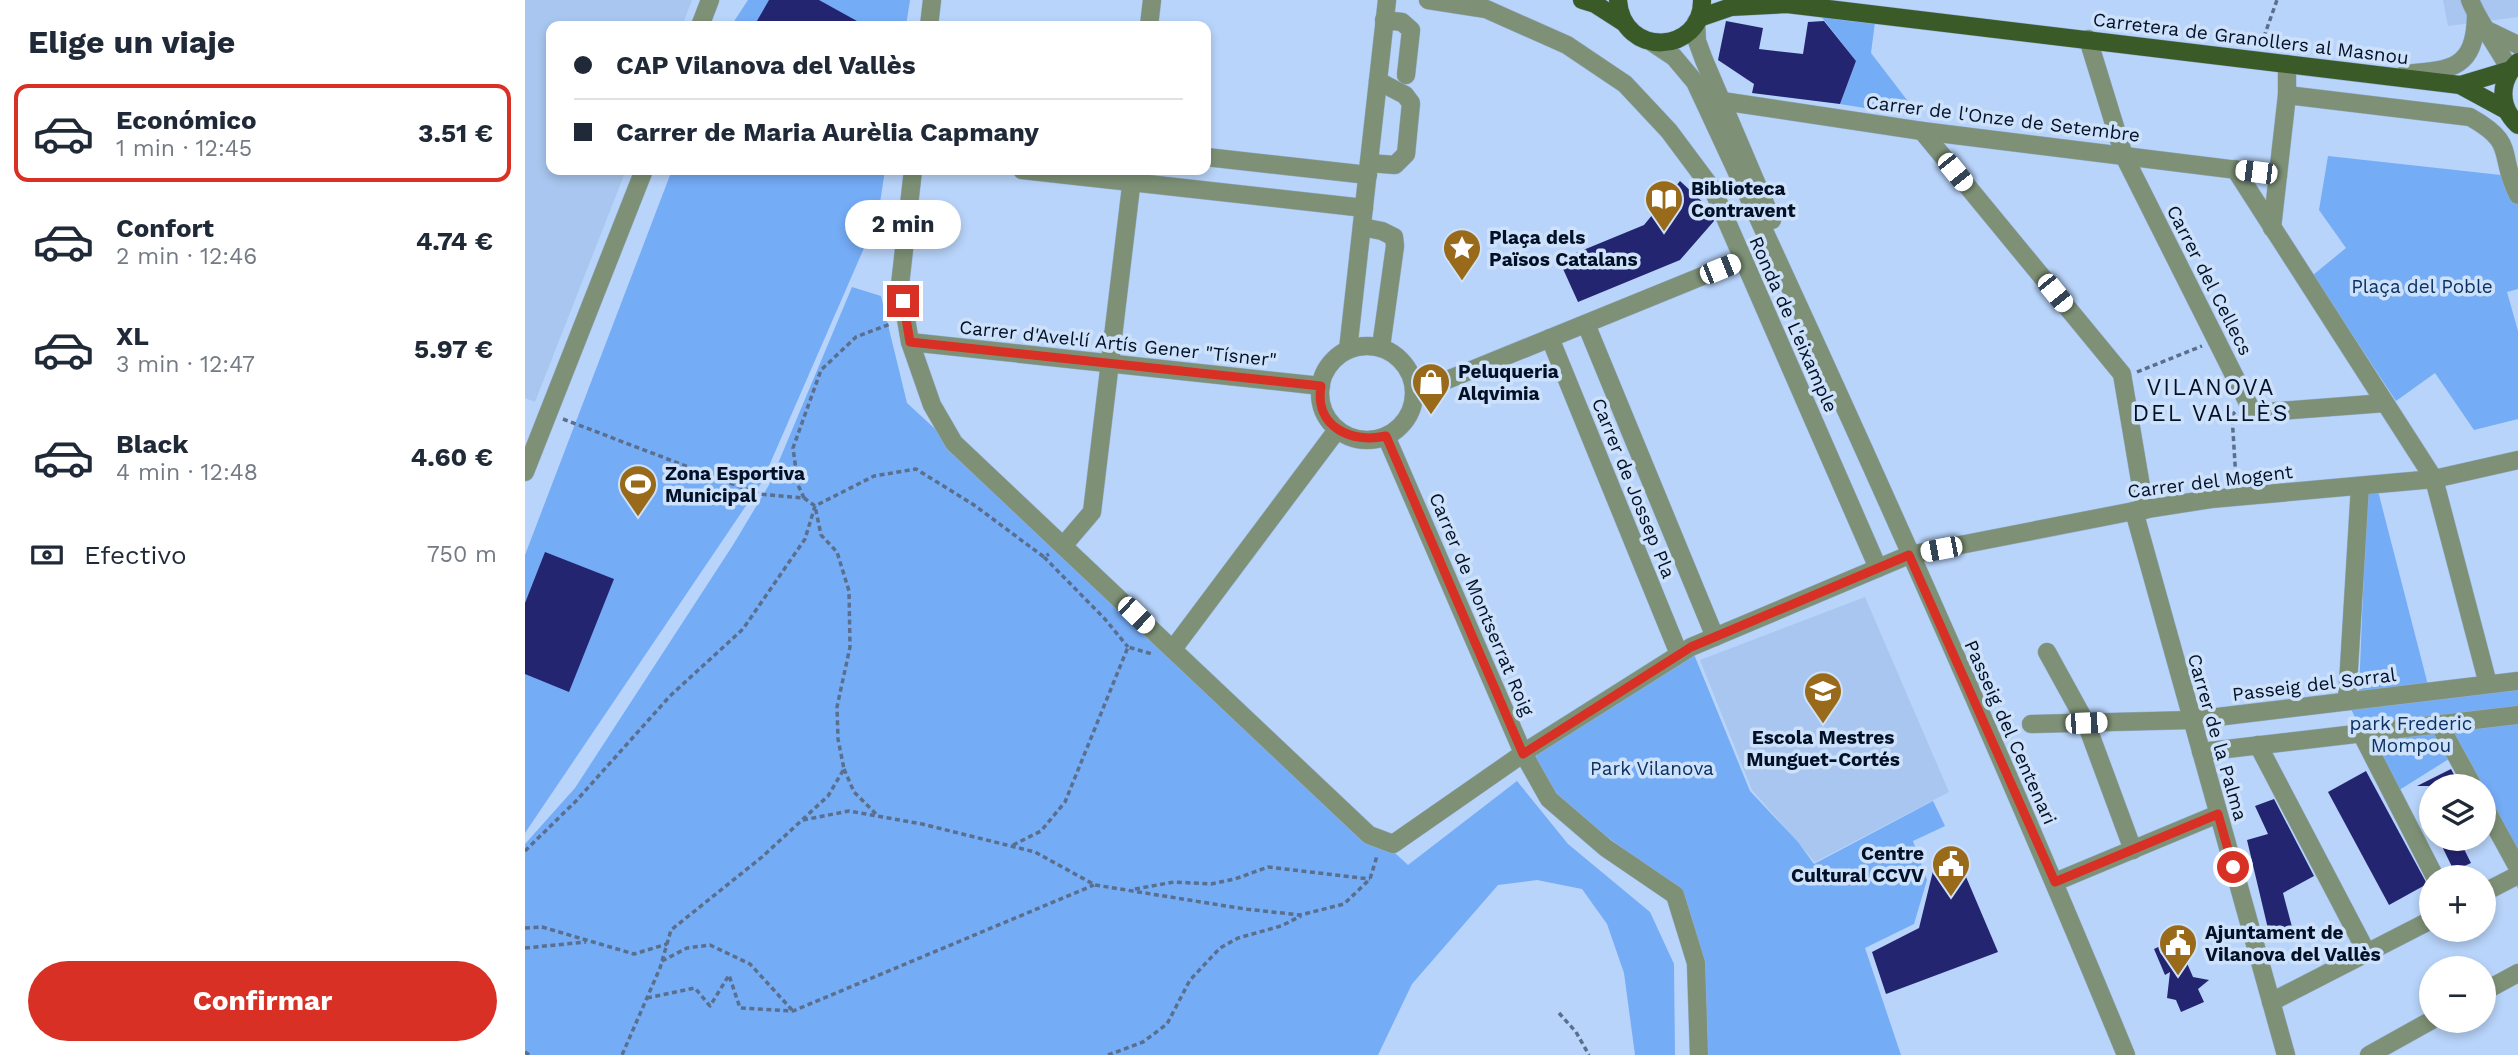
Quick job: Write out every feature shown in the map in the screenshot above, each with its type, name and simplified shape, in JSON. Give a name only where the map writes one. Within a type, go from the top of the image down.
[{"type":"main road","points":[[1582,0],[1595,4],[1623,22],[1636,36],[1653,43]]},
{"type":"main road","points":[[1618,0],[1623,22]]},
{"type":"main road","name":"Carretera de Granollers al Masnou","points":[[1653,43],[1682,37],[1699,13],[1780,2],[2459,85],[2506,110]]},
{"type":"main road","points":[[2514,66],[2503,89],[2506,110],[2518,125]]},
{"type":"main road","name":"Carretera de Granollers al Masnou","points":[[2459,85],[2514,66]]},
{"type":"street","points":[[702,21],[711,0]]},
{"type":"street","points":[[930,21],[932,0]]},
{"type":"street","points":[[1150,21],[1152,0]]},
{"type":"street","points":[[1348,350],[1387,0]]},
{"type":"street","name":"Ronda de L'eixample","points":[[1428,0],[1486,9],[1567,45],[1625,83],[1669,131],[1713,190],[1878,568]]},
{"type":"street","points":[[2473,8],[2514,66]]},
{"type":"street","points":[[2390,76],[2433,71],[2462,61],[2476,39],[2473,8]]},
{"type":"street","name":"Passeig del Centenari","points":[[1699,13],[1697,41],[1824,342],[1854,428]]},
{"type":"street","points":[[1384,20],[1402,22],[1411,30],[1406,75]]},
{"type":"street","points":[[2489,31],[2518,45]]},
{"type":"street","name":"Carrer del Cellecs","points":[[2088,39],[2124,156],[2248,402]]},
{"type":"street","name":"Passeig del Centenari","points":[[1653,43],[1674,57],[1695,82],[1854,428],[2055,882],[2126,1055]]},
{"type":"street","points":[[2272,228],[2287,95],[2287,64]]},
{"type":"street","points":[[1211,157],[1368,169],[1395,165],[1406,154],[1411,103],[1405,95],[1378,81]]},
{"type":"street","points":[[2287,95],[2470,117],[2494,129],[2507,146],[2518,195]]},
{"type":"street","name":"Carrer de l'Onze de Setembre","points":[[1722,101],[1922,131],[2278,175]]},
{"type":"street","name":"Carrer de la Palma","points":[[1922,131],[2122,378],[2140,510],[2192,720],[2286,1055]]},
{"type":"street","points":[[2235,169],[2434,479],[2488,684]]},
{"type":"street","points":[[525,472],[642,175]]},
{"type":"street","points":[[912,175],[900,285],[910,342],[932,405],[954,443],[1369,835],[1388,842]]},
{"type":"street","points":[[1114,175],[1364,208]]},
{"type":"street","points":[[1063,546],[1092,512],[1132,176]]},
{"type":"street","points":[[1362,228],[1382,231],[1394,237],[1381,348]]},
{"type":"street","points":[[1415,393],[1742,260]]},
{"type":"street","name":"Carrer de Jossep Pla","points":[[1586,324],[1715,637]]},
{"type":"street","name":"Carrer de Jossep Pla","points":[[1550,338],[1679,654]]},
{"type":"street","name":"Carrer d'Avel·lí Artís Gener \"Tísner\"","points":[[910,342],[1321,386]]},
{"type":"street","points":[[1360,346],[1381,348],[1403,362],[1412,376],[1415,393],[1410,414],[1399,427],[1386,436],[1370,440],[1352,438],[1337,430],[1321,405],[1321,386],[1329,364],[1348,350],[1360,346]]},
{"type":"street","points":[[2248,402],[2253,413],[2385,403]]},
{"type":"street","points":[[1173,649],[1337,430]]},
{"type":"street","name":"Carrer de Montserrat Roig","points":[[1386,436],[1523,754],[1549,799],[1606,848],[1675,895],[1696,963],[1699,1055]]},
{"type":"street","name":"Carrer del Mogent","points":[[1388,842],[1679,654],[1909,555],[2140,510],[2238,497],[2434,479],[2518,460]]},
{"type":"street","points":[[2347,701],[2360,486]]},
{"type":"street","points":[[2047,652],[2086,723],[2133,850]]},
{"type":"street","name":"Passeig del Sorral","points":[[2031,724],[2192,720],[2518,681]]},
{"type":"street","points":[[2201,752],[2518,715]]},
{"type":"street","points":[[2439,724],[2466,774]]},
{"type":"street","points":[[2361,733],[2429,865]]},
{"type":"street","points":[[2258,745],[2367,953]]},
{"type":"street","points":[[2055,882],[2218,814]]},
{"type":"street","points":[[2496,828],[2518,868]]},
{"type":"street","points":[[2496,886],[2518,875]]},
{"type":"street","points":[[2271,1002],[2419,926]]},
{"type":"street","points":[[2496,985],[2518,973]]},
{"type":"street","points":[[2369,1055],[2419,1027]]},
{"type":"path","points":[[2256,60],[2277,0]]},
{"type":"path","points":[[880,817],[854,792],[844,769],[838,739],[837,707],[850,646],[849,592],[837,552],[821,535],[815,506],[804,498],[798,485],[793,448],[821,370],[856,337],[906,318]]},
{"type":"path","points":[[2122,378],[2217,341]]},
{"type":"path","points":[[2238,497],[2232,415],[2248,402]]},
{"type":"path","points":[[548,413],[759,494],[804,498]]},
{"type":"path","points":[[525,851],[577,800],[670,696],[743,629],[806,538],[815,506],[873,476],[916,469],[974,505],[1044,557],[1104,618],[1128,647],[1154,654]]},
{"type":"path","points":[[1044,557],[1063,546]]},
{"type":"path","points":[[1011,846],[1041,831],[1065,802],[1128,647]]},
{"type":"path","points":[[622,1055],[662,961],[671,930],[762,858],[828,796],[844,769]]},
{"type":"path","points":[[801,821],[849,811],[922,824],[1035,852],[1095,885],[1245,909],[1306,913]]},
{"type":"path","points":[[1108,1055],[1143,1042],[1167,1024],[1190,979],[1220,948],[1238,938],[1281,926],[1306,913],[1344,904],[1370,879],[1388,842]]},
{"type":"path","points":[[1129,890],[1174,882],[1210,884],[1235,879],[1268,867],[1370,879]]},
{"type":"path","points":[[647,998],[695,988],[710,1006],[729,975],[740,1008],[793,1011],[1095,885]]},
{"type":"path","points":[[525,928],[542,928],[634,954],[667,944]]},
{"type":"path","points":[[525,948],[588,942]]},
{"type":"path","points":[[662,961],[687,948],[710,946],[750,964],[793,1011]]},
{"type":"path","points":[[1559,1013],[1576,1032],[1589,1055]]},
{"type":"shaded area","points":[[525,0],[692,0],[684,21],[546,21],[546,175],[624,175],[535,402],[525,398]]},
{"type":"shaded area","points":[[2443,0],[2518,0],[2518,17],[2448,26]]},
{"type":"shaded area","name":"Escola Mestres Munguet-Cortés","points":[[1865,597],[1949,792],[1815,862],[1752,790],[1700,660]]},
{"type":"green space","points":[[748,0],[910,0],[907,21],[734,21]]},
{"type":"green space","points":[[1820,15],[1875,22],[1871,53],[1920,117],[1840,104],[1856,61]]},
{"type":"green space","name":"Plaça del Poble","points":[[2328,156],[2510,176],[2518,203],[2518,289],[2507,292],[2518,331],[2518,419],[2474,430],[2435,373],[2396,401],[2313,275],[2346,248],[2319,210]]},
{"type":"green space","name":"Zona Esportiva Municipal","points":[[670,175],[884,175],[878,216],[762,482],[525,833],[525,555]]},
{"type":"green space","points":[[852,287],[881,296],[907,403],[1408,865],[1517,781],[1568,844],[1650,912],[1674,964],[1675,1055],[1635,1055],[1624,973],[1607,924],[1582,889],[1537,880],[1498,885],[1412,984],[1378,1055],[525,1055],[525,844],[575,788],[769,485]]},
{"type":"green space","points":[[2378,491],[2428,685],[2359,692],[2367,492]]},
{"type":"green space","name":"Park Vilanova","points":[[1691,647],[1750,791],[1798,842],[1814,864],[1933,801],[1945,826],[1913,841],[1927,880],[1914,924],[1865,948],[1901,1055],[1708,1055],[1705,962],[1683,897],[1557,800],[1534,761],[1544,740]]},
{"type":"green space","name":"park Frederic Mompou","points":[[2518,681],[2518,889],[2496,843],[2496,774],[2461,774],[2452,757],[2425,774],[2419,774],[2419,778],[2393,794],[2347,701]]},
{"type":"building","points":[[769,0],[819,0],[857,21],[757,21]]},
{"type":"building","points":[[1726,21],[1763,28],[1759,49],[1803,54],[1808,22],[1824,21],[1856,61],[1840,104],[1752,93],[1754,84],[1718,60]]},
{"type":"building","name":"Biblioteca Contravent","points":[[1680,181],[1708,207],[1714,221],[1680,260],[1578,302],[1559,260],[1644,225]]},
{"type":"building","points":[[545,552],[614,579],[569,692],[525,674],[525,603]]},
{"type":"building","points":[[2451,769],[2454,774],[2441,774]]},
{"type":"building","points":[[2366,771],[2419,869],[2419,888],[2389,905],[2328,792]]},
{"type":"building","points":[[2274,799],[2314,876],[2283,893],[2292,927],[2269,933],[2247,840],[2268,834],[2255,806]]},
{"type":"building","points":[[2444,851],[2465,851],[2471,863],[2467,865],[2451,865]]},
{"type":"building","name":"Centre Cultural CCVV","points":[[1958,858],[1998,952],[1886,994],[1872,952],[1919,928],[1934,867]]},
{"type":"building","name":"Ajuntament de Vilanova del Vallès","points":[[2171,941],[2178,956],[2183,954],[2193,977],[2209,980],[2198,989],[2204,1002],[2181,1012],[2176,1000],[2167,998],[2170,972],[2165,975],[2154,949]]},
{"type":"place","name":"Biblioteca Contravent","points":[[1664,233]]},
{"type":"place","name":"Plaça dels Països Catalans","points":[[1462,282]]},
{"type":"place","name":"Peluqueria Alqvimia","points":[[1431,416]]},
{"type":"place","name":"Zona Esportiva Municipal","points":[[638,518]]},
{"type":"place","name":"Escola Mestres Munguet-Cortés","points":[[1823,725]]},
{"type":"place","name":"Centre Cultural CCVV","points":[[1951,898]]},
{"type":"place","name":"Ajuntament de Vilanova del Vallès","points":[[2178,977]]},
{"type":"district","name":"VILANOVA DEL VALLÈS","points":[[2211,400]]},
{"type":"route","points":[[903,301],[910,342],[1321,386],[1321,405],[1328,420],[1337,430],[1352,438],[1370,440],[1386,436],[1523,754],[1691,647],[1909,555],[2055,882],[2218,814],[2233,867]]}]
